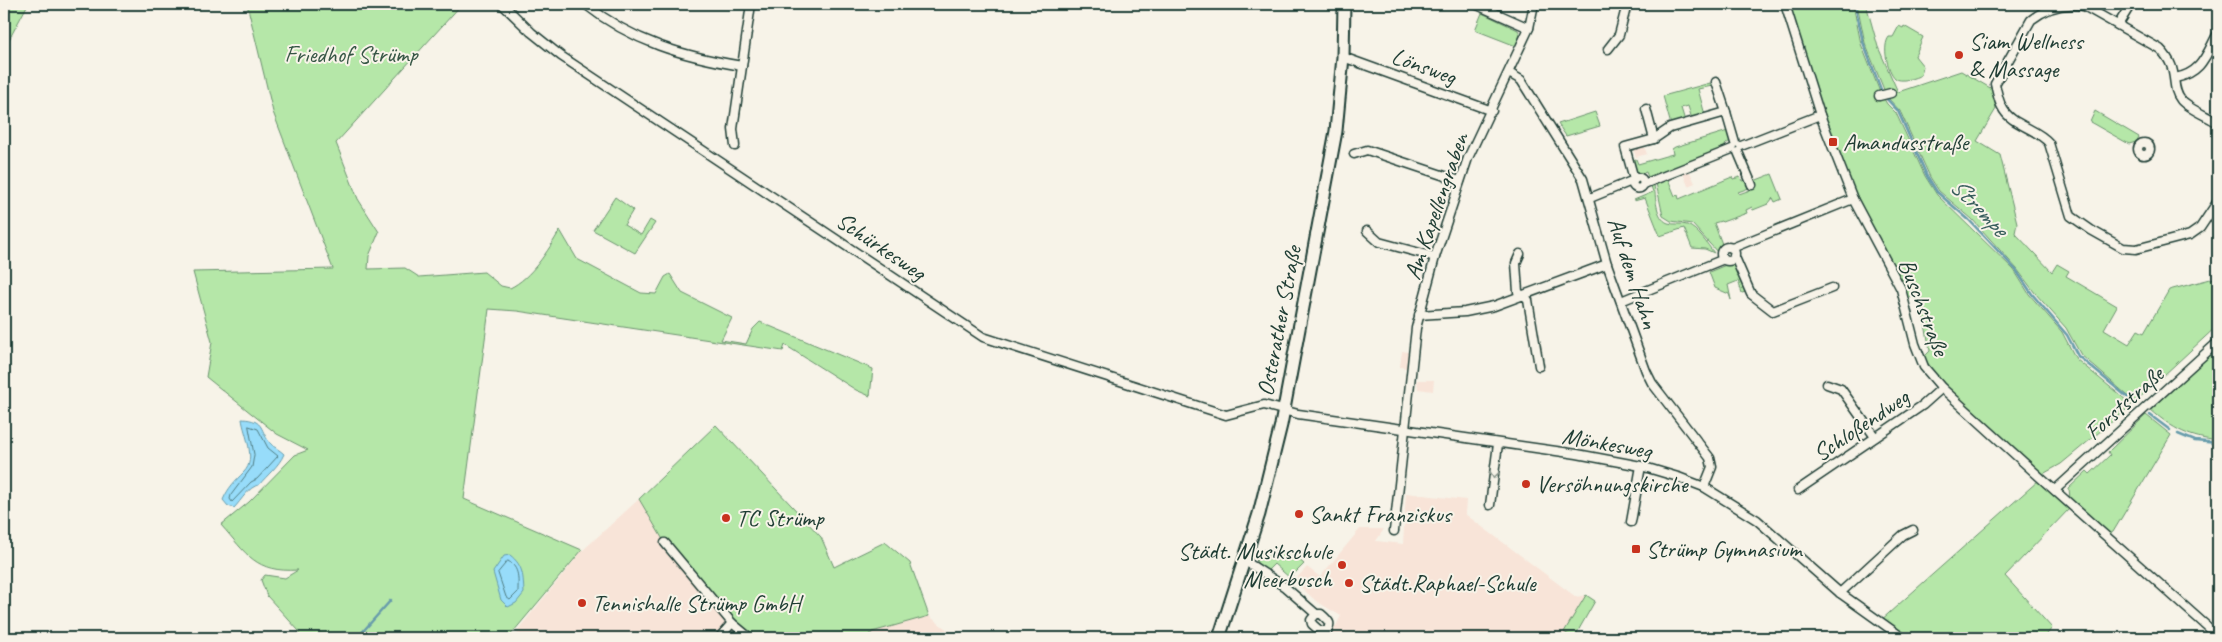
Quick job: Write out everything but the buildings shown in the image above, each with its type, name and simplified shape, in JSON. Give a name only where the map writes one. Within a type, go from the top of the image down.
[{"type":"main road","name":"Osterather Straße","points":[[1218,638],[1259,514],[1283,410],[1336,131],[1343,57],[1344,4]]},
{"type":"street","name":"Schürkesweg","points":[[502,4],[531,32],[561,56],[983,338],[1226,415],[1264,405],[1283,410]]},
{"type":"street","points":[[585,4],[625,31],[653,45],[698,59],[742,66]]},
{"type":"street","points":[[735,146],[733,129],[751,4]]},
{"type":"street","points":[[1476,4],[1529,28]]},
{"type":"street","name":"Am Kapellengraben","points":[[1394,531],[1418,315],[1435,256],[1468,158],[1492,111],[1529,28],[1534,4]]},
{"type":"street","points":[[1608,48],[1619,35],[1627,4]]},
{"type":"street","name":"Buschstraße","points":[[1784,4],[1820,115],[1853,199],[1901,289],[1915,344],[1924,367],[1942,388],[2129,559],[2218,636]]},
{"type":"street","points":[[2218,123],[2181,100],[2177,92],[2173,66],[2169,58],[2160,50],[2084,6],[2076,4],[2053,8],[2040,13],[2031,20],[1995,84],[2002,107],[2013,119],[2044,137],[2049,143],[2071,216],[2123,248],[2136,249],[2190,235],[2200,228],[2218,201]]},
{"type":"street","points":[[2118,25],[2130,4]]},
{"type":"street","points":[[2175,78],[2189,75],[2198,69],[2218,34]]},
{"type":"street","name":"Lönsweg","points":[[1343,57],[1492,111]]},
{"type":"street","name":"Auf dem Hahn","points":[[1509,73],[1522,80],[1528,88],[1580,173],[1590,198],[1607,264],[1652,383],[1710,458],[1712,467],[1704,487]]},
{"type":"street","points":[[1716,82],[1736,148],[1752,185]]},
{"type":"street","points":[[1879,96],[1891,93]]},
{"type":"street","points":[[1646,109],[1654,139]]},
{"type":"street","points":[[1634,180],[1625,147],[1654,139],[1670,128],[1726,112]]},
{"type":"street","points":[[1590,198],[1640,178],[1644,184],[1820,115]]},
{"type":"street","points":[[1354,154],[1367,150],[1460,181]]},
{"type":"street","points":[[1733,252],[1853,199]]},
{"type":"street","points":[[1367,231],[1379,242],[1435,256]]},
{"type":"street","points":[[1724,260],[1721,256],[1722,250],[1726,247],[1733,252],[1751,294],[1773,311],[1832,288]]},
{"type":"street","points":[[1621,301],[1724,260],[1731,260],[1733,252]]},
{"type":"street","points":[[1520,254],[1516,263],[1518,292],[1528,300],[1539,366]]},
{"type":"street","points":[[1418,315],[1465,312],[1494,306],[1607,264]]},
{"type":"street","name":"Forststraße","points":[[2055,490],[2218,342]]},
{"type":"street","points":[[1828,384],[1841,388],[1875,437]]},
{"type":"street","name":"Schloßendweg","points":[[1798,490],[1923,405],[1942,388]]},
{"type":"street","name":"Mönkesweg","points":[[1283,410],[1298,414],[1641,466],[1704,487],[1757,520],[1840,594],[1903,638]]},
{"type":"street","points":[[1490,505],[1498,444]]},
{"type":"street","points":[[1631,522],[1641,466]]},
{"type":"street","points":[[1840,594],[1902,535],[1913,530]]},
{"type":"street","points":[[665,543],[732,623],[750,638]]},
{"type":"street","points":[[1245,561],[1285,587],[1316,614],[1321,614],[1329,621],[1331,626],[1326,634],[1320,632],[1312,624],[1311,620],[1316,614]]},
{"type":"street","points":[[719,638],[732,623]]},
{"type":"shaded area","points":[[1644,146],[1647,154],[1636,157],[1633,149]]},
{"type":"shaded area","points":[[1689,170],[1695,183],[1688,186],[1683,173]]},
{"type":"shaded area","points":[[1402,351],[1408,352],[1408,368],[1400,367]]},
{"type":"shaded area","points":[[1417,380],[1434,380],[1433,391],[1418,389]]},
{"type":"shaded area","points":[[1406,493],[1466,500],[1465,514],[1576,597],[1586,595],[1595,601],[1573,638],[1330,638],[1341,616],[1316,601],[1294,581],[1307,567],[1320,577],[1360,529],[1384,529],[1376,541],[1403,544]]},
{"type":"shaded area","points":[[639,499],[665,543],[750,638],[523,638],[516,632],[582,551]]},
{"type":"shaded area","points":[[929,616],[958,638],[868,638],[872,632]]},
{"type":"green space","points":[[4,4],[28,4],[4,49]]},
{"type":"green space","name":"Friedhof Strümp","points":[[247,4],[462,4],[336,143],[358,199],[379,232],[369,256],[368,269],[405,268],[419,277],[484,272],[501,286],[510,288],[532,271],[560,230],[577,259],[641,293],[656,294],[665,277],[670,274],[682,293],[732,318],[721,340],[746,344],[753,329],[760,322],[873,369],[870,396],[856,390],[785,345],[783,351],[517,311],[489,309],[464,499],[582,550],[508,638],[299,638],[299,631],[267,596],[261,580],[265,575],[285,578],[298,570],[271,568],[253,560],[221,525],[249,502],[295,455],[308,450],[277,434],[206,377],[212,342],[193,272],[333,269],[273,112]]},
{"type":"green space","points":[[1853,4],[1861,44],[1880,92],[1887,104],[1896,113],[1925,176],[1937,195],[2014,270],[2029,294],[2062,332],[2076,359],[2132,405],[2061,464],[2043,474],[1937,378],[1924,357],[1930,351],[1920,297],[1914,295],[1908,298],[1846,174],[1818,96],[1790,5]]},
{"type":"green space","points":[[1857,4],[1866,4],[1878,47],[1898,92],[1961,71],[1992,89],[1996,109],[1977,141],[2000,155],[2017,223],[2015,233],[2052,272],[2057,264],[2069,271],[2066,276],[2117,306],[2104,329],[2129,344],[2138,330],[2144,333],[2169,290],[2218,277],[2218,325],[2135,402],[2081,355],[2066,328],[2017,269],[1972,219],[1939,191],[1930,177],[1900,111],[1887,97],[1865,43]]},
{"type":"green space","points":[[1482,13],[1518,30],[1520,34],[1516,46],[1475,30]]},
{"type":"green space","points":[[1899,26],[1903,28],[1904,26],[1923,37],[1915,56],[1923,66],[1921,75],[1912,79],[1895,78],[1888,64],[1887,41],[1889,37],[1893,37]]},
{"type":"green space","points":[[1710,83],[1712,86],[1698,89],[1705,115],[1692,119],[1688,106],[1681,108],[1685,121],[1671,125],[1663,96]]},
{"type":"green space","points":[[2095,111],[2139,137],[2136,142],[2129,144],[2090,122]]},
{"type":"green space","points":[[1595,112],[1600,126],[1566,136],[1558,124]]},
{"type":"green space","points":[[1728,131],[1731,140],[1725,145],[1726,148],[1648,177],[1646,172],[1638,175],[1633,160],[1636,159],[1638,164],[1673,154],[1672,149],[1675,147]]},
{"type":"green space","points":[[1772,174],[1782,199],[1775,202],[1773,198],[1768,204],[1753,210],[1752,207],[1746,210],[1747,213],[1714,223],[1722,244],[1718,253],[1692,224],[1671,221],[1663,216],[1656,183],[1668,179],[1675,196],[1678,195],[1679,199],[1732,177],[1733,179],[1740,177],[1742,181],[1746,180],[1749,188],[1738,192],[1739,194],[1753,189],[1752,187],[1756,185],[1754,181]]},
{"type":"green space","points":[[1654,185],[1658,212],[1664,220],[1670,224],[1685,224],[1691,227],[1702,237],[1714,253],[1705,249],[1692,248],[1684,228],[1660,236],[1645,198],[1634,201],[1653,192],[1651,186]]},
{"type":"green space","points":[[615,197],[633,210],[624,225],[641,235],[650,220],[655,223],[635,253],[593,230]]},
{"type":"green space","points":[[1733,262],[1737,265],[1734,266],[1746,292],[1742,293],[1738,281],[1728,285],[1731,300],[1729,294],[1715,288],[1709,272]]},
{"type":"green space","points":[[2218,348],[2218,441],[2182,432],[2151,410]]},
{"type":"green space","points":[[2146,415],[2171,435],[2113,532],[2109,534],[2070,499],[2069,488],[2087,471],[2090,474],[2110,455],[2108,452]]},
{"type":"green space","name":"TC Strümp","points":[[716,425],[821,537],[834,567],[885,542],[910,563],[929,616],[872,632],[868,638],[750,638],[665,543],[639,499]]},
{"type":"green space","points":[[2039,480],[2070,508],[2005,576],[2052,628],[2044,638],[1905,638],[1880,621]]},
{"type":"green space","points":[[1267,549],[1291,553],[1304,564],[1290,578],[1274,564],[1267,571],[1258,564],[1256,552]]},
{"type":"green space","points":[[1586,595],[1595,601],[1574,638],[1564,632]]},
{"type":"water","points":[[242,419],[259,424],[271,444],[284,454],[259,485],[249,491],[234,508],[228,506],[223,500],[229,488],[248,467],[250,453]]},
{"type":"water","points":[[510,555],[515,559],[520,568],[523,577],[524,593],[516,603],[508,607],[501,600],[493,572],[504,556]]},
{"type":"waterway","name":"Strempe","points":[[1855,4],[1863,42],[1883,95],[1898,111],[1927,176],[1937,192],[1969,220],[2016,270],[2032,294],[2067,335],[2078,356],[2132,401]]},
{"type":"waterway","name":"Strempe","points":[[2150,415],[2170,430]]},
{"type":"waterway","name":"Strempe","points":[[2178,434],[2195,441],[2218,443]]},
{"type":"waterway","points":[[357,638],[391,600]]},
{"type":"place","name":"Siam Wellness & Massage","points":[[1959,55]]},
{"type":"place","name":"Amandusstraße","points":[[1833,142]]},
{"type":"place","name":"Versöhnungskirche","points":[[1526,484]]},
{"type":"place","name":"Sankt Franziskus","points":[[1299,514]]},
{"type":"place","name":"TC Strümp","points":[[726,518]]},
{"type":"place","name":"Strümp Gymnasium","points":[[1636,549]]},
{"type":"place","name":"Städt. Musikschule Meerbusch","points":[[1342,565]]},
{"type":"place","name":"Städt.Raphael-Schule","points":[[1349,583]]},
{"type":"place","name":"Tennishalle Strümp GmbH","points":[[582,603]]}]
